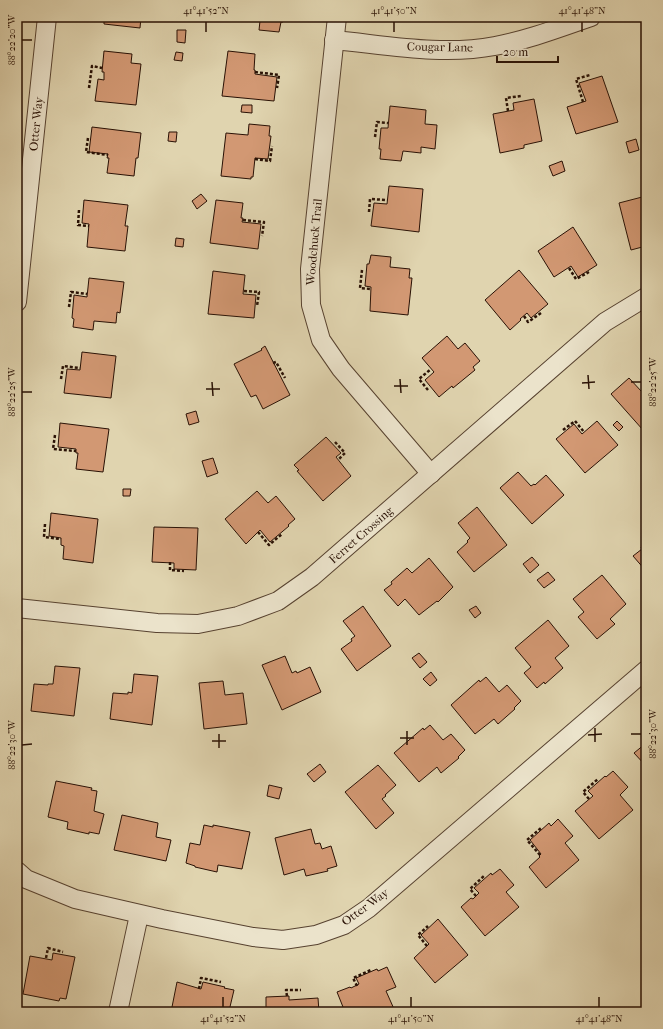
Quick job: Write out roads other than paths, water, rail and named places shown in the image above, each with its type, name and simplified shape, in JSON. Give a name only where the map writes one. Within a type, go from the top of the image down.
[{"type":"street","name":"Otter Way","points":[[17,302],[48,17]]},
{"type":"street","name":"Woodchuck Trail","points":[[337,17],[310,269],[310,305],[321,340],[341,369],[431,474]]},
{"type":"street","name":"Cougar Lane","points":[[334,40],[432,50],[456,50],[486,47],[532,37],[591,17]]},
{"type":"street","name":"Ferret Crossing","points":[[17,608],[157,623],[198,624],[238,616],[278,601],[312,577],[605,322],[646,298]]},
{"type":"street","name":"Otter Way","points":[[17,871],[26,879],[74,899],[139,914],[252,937],[283,940],[316,935],[344,925],[369,908],[646,670]]},
{"type":"street","points":[[118,1012],[139,914]]}]
